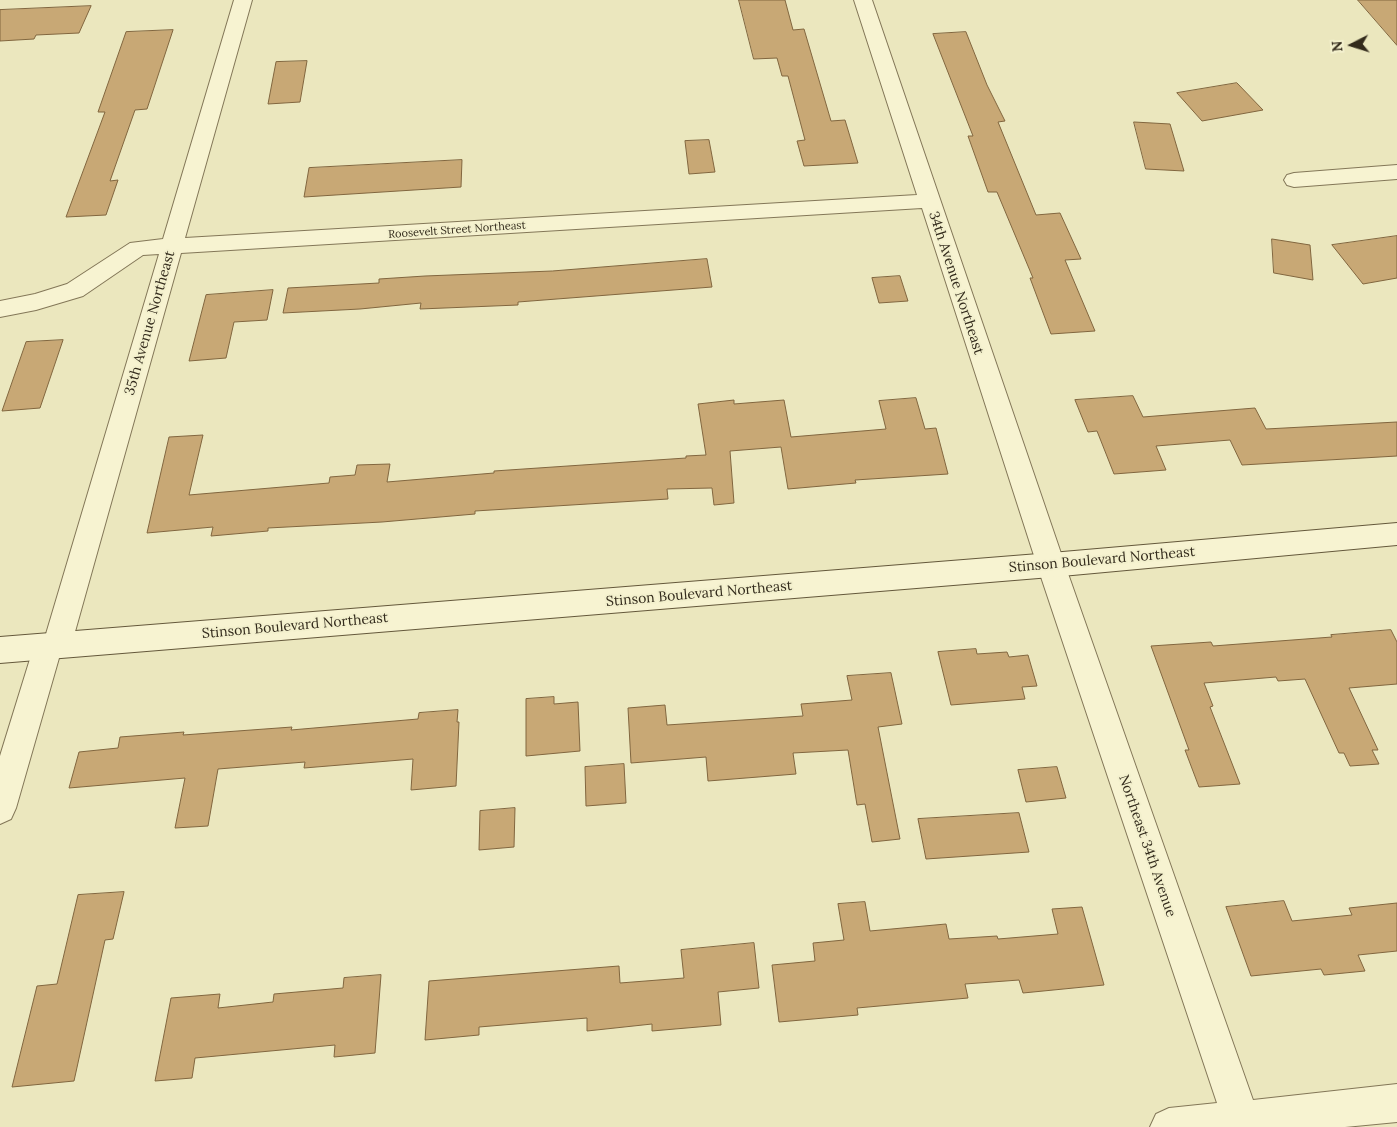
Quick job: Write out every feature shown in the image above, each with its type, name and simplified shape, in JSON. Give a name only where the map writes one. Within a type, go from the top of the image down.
[{"type":"street","name":"35th Avenue Northeast","points":[[0,808],[53,646],[172,247],[243,0]]},
{"type":"street","name":"34th Avenue Northeast","points":[[863,0],[1051,565]]},
{"type":"street","points":[[1294,180],[1397,172]]},
{"type":"street","name":"Roosevelt Street Northeast","points":[[0,309],[36,302],[75,290],[138,248],[929,201]]},
{"type":"street","name":"Stinson Boulevard Northeast","points":[[0,650],[1051,565],[1397,534]]},
{"type":"street","name":"Northeast 34th Avenue","points":[[1051,565],[1242,1123]]},
{"type":"street","points":[[1169,1127],[1242,1123],[1397,1103]]},
{"type":"building","points":[[739,0],[785,0],[793,30],[804,29],[831,121],[845,120],[858,163],[804,166],[797,141],[805,140],[788,76],[782,76],[777,58],[754,59]]},
{"type":"building","points":[[1358,0],[1397,0],[1397,45]]},
{"type":"building","points":[[91,6],[79,33],[36,35],[34,39],[0,41],[0,10]]},
{"type":"building","points":[[173,30],[147,109],[135,110],[110,181],[118,180],[106,215],[66,217],[105,112],[98,112],[126,32]]},
{"type":"building","points":[[966,32],[987,85],[1005,121],[998,122],[1036,215],[1060,213],[1081,259],[1065,260],[1095,331],[1051,334],[1030,278],[1033,278],[997,192],[988,192],[968,136],[973,136],[933,34]]},
{"type":"building","points":[[307,61],[300,102],[268,104],[276,62]]},
{"type":"building","points":[[1237,83],[1263,110],[1202,121],[1177,93]]},
{"type":"building","points":[[1134,122],[1170,124],[1184,171],[1146,169]]},
{"type":"building","points":[[709,140],[715,172],[689,174],[685,141]]},
{"type":"building","points":[[462,160],[461,187],[304,197],[309,168]]},
{"type":"building","points":[[1397,236],[1397,278],[1363,284],[1332,245]]},
{"type":"building","points":[[1272,239],[1310,245],[1313,280],[1274,273]]},
{"type":"building","points":[[707,259],[712,287],[518,302],[518,305],[420,309],[421,303],[360,309],[283,313],[288,288],[379,283],[379,279],[552,271]]},
{"type":"building","points":[[900,276],[908,301],[879,303],[872,278]]},
{"type":"building","points":[[273,290],[267,320],[234,322],[226,358],[189,361],[206,295]]},
{"type":"building","points":[[63,340],[40,408],[2,411],[26,342]]},
{"type":"building","points":[[1133,396],[1143,417],[1255,408],[1266,429],[1397,422],[1397,456],[1242,465],[1230,440],[1156,446],[1166,470],[1114,474],[1097,431],[1088,432],[1075,400]]},
{"type":"building","points":[[916,398],[925,429],[936,428],[948,474],[855,480],[856,483],[788,489],[781,447],[730,451],[734,503],[714,505],[712,488],[667,489],[668,499],[475,511],[475,514],[382,522],[268,528],[268,531],[211,536],[213,527],[147,533],[169,437],[203,435],[189,495],[329,483],[330,477],[355,475],[357,465],[390,464],[387,482],[494,473],[494,471],[686,458],[686,456],[706,455],[698,404],[734,400],[734,404],[784,400],[791,437],[886,429],[879,401]]},
{"type":"building","points":[[1391,630],[1397,642],[1397,684],[1349,688],[1378,750],[1372,750],[1379,764],[1350,766],[1344,753],[1339,753],[1305,679],[1278,681],[1276,677],[1204,683],[1213,706],[1210,707],[1240,784],[1199,787],[1185,750],[1189,750],[1151,646],[1211,642],[1213,646],[1332,637],[1331,635]]},
{"type":"building","points":[[976,649],[977,654],[1007,652],[1009,657],[1028,655],[1037,686],[1022,687],[1025,699],[951,705],[938,652]]},
{"type":"building","points":[[891,673],[902,724],[878,727],[900,839],[872,842],[865,804],[857,805],[848,750],[793,753],[796,774],[708,781],[706,757],[631,763],[628,708],[665,705],[667,725],[803,716],[801,704],[852,700],[847,676]]},
{"type":"building","points":[[554,697],[554,704],[578,702],[580,751],[526,756],[526,699]]},
{"type":"building","points":[[458,710],[456,786],[411,790],[413,759],[304,768],[305,762],[218,769],[208,826],[175,828],[185,778],[69,788],[79,752],[118,748],[120,737],[184,732],[183,735],[292,727],[291,730],[418,719],[419,713]]},
{"type":"building","points":[[624,764],[626,803],[586,806],[585,767]]},
{"type":"building","points":[[1057,767],[1066,798],[1026,802],[1018,770]]},
{"type":"building","points":[[515,808],[514,847],[479,850],[480,811]]},
{"type":"building","points":[[1019,813],[1029,852],[926,859],[918,819]]},
{"type":"building","points":[[124,892],[113,939],[105,940],[74,1081],[12,1087],[37,986],[57,984],[78,895]]},
{"type":"building","points":[[1284,901],[1292,921],[1352,915],[1349,908],[1397,903],[1397,951],[1358,955],[1365,971],[1324,975],[1321,969],[1251,976],[1226,907]]},
{"type":"building","points":[[865,902],[870,931],[946,924],[949,939],[997,936],[998,939],[1058,934],[1052,909],[1082,907],[1104,985],[1023,993],[1019,980],[965,984],[968,998],[857,1008],[858,1015],[779,1022],[772,965],[815,961],[813,943],[844,940],[838,904]]},
{"type":"building","points":[[754,943],[759,988],[718,992],[721,1025],[652,1031],[652,1024],[587,1031],[587,1018],[479,1027],[479,1035],[425,1040],[429,981],[619,966],[620,983],[684,978],[681,950]]},
{"type":"building","points":[[381,975],[375,1053],[334,1057],[335,1045],[195,1058],[192,1078],[155,1081],[171,998],[220,994],[218,1008],[273,1002],[274,994],[343,988],[344,978]]}]
